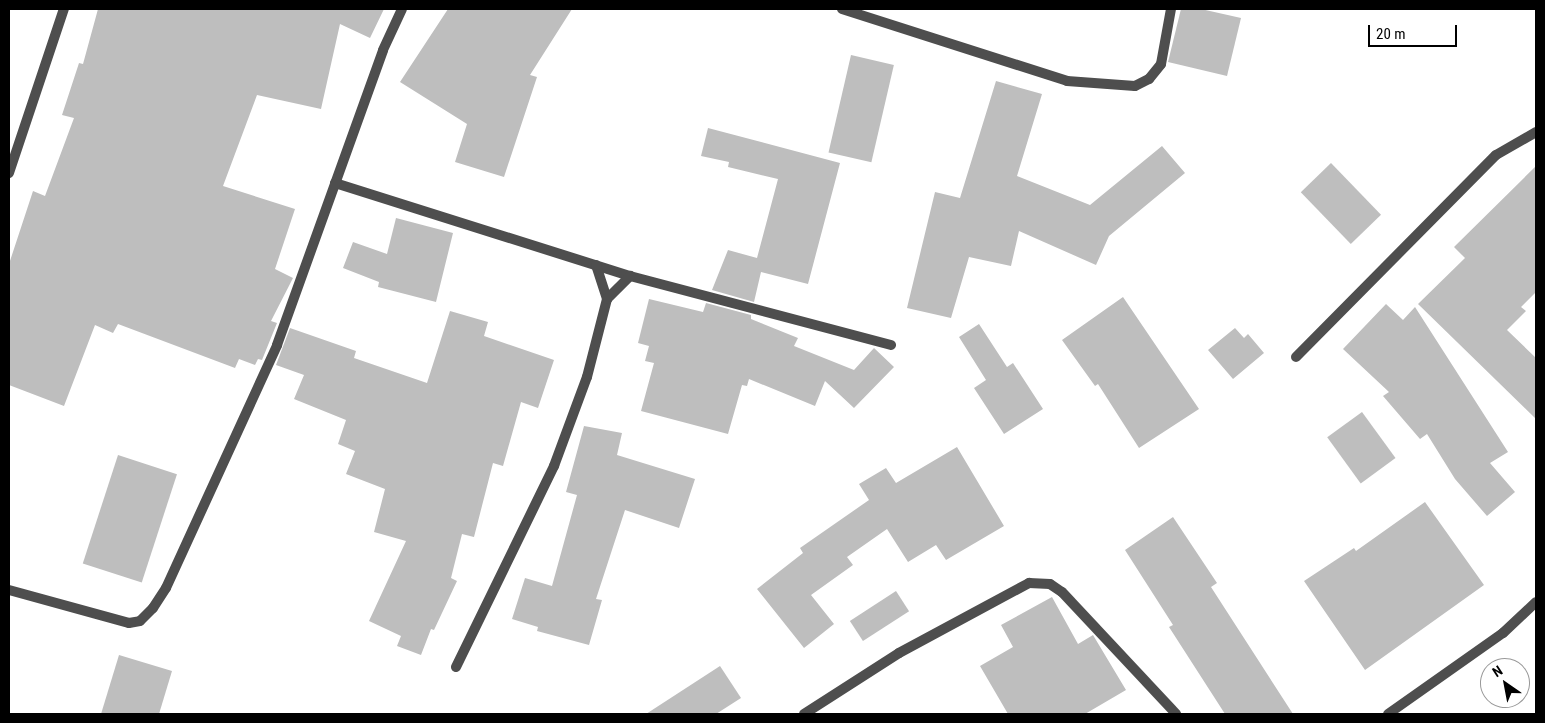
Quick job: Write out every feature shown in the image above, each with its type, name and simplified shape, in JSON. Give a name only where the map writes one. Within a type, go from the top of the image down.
[{"type":"street","points":[[9,173],[64,9]]},
{"type":"street","points":[[9,590],[123,622],[140,620],[153,608],[166,588],[277,345],[383,50],[402,9]]},
{"type":"street","points":[[842,9],[859,11],[1067,81],[1135,86],[1149,79],[1161,64],[1171,9]]},
{"type":"street","points":[[1296,357],[1496,155],[1536,132]]},
{"type":"street","points":[[335,183],[630,276],[892,345]]},
{"type":"street","points":[[596,265],[607,299]]},
{"type":"street","points":[[456,667],[554,466],[587,377],[607,299],[630,276]]},
{"type":"street","points":[[804,714],[899,653],[1029,583],[1050,584],[1062,592],[1176,714]]},
{"type":"street","points":[[1388,714],[1503,633],[1536,602]]},
{"type":"building","points":[[98,9],[384,9],[370,38],[340,24],[321,109],[257,95],[223,186],[295,209],[275,269],[293,278],[271,321],[277,323],[262,360],[258,359],[255,365],[239,359],[235,368],[118,324],[113,333],[95,325],[64,406],[9,385],[9,264],[33,191],[45,196],[74,118],[62,115],[79,63],[83,64]]},
{"type":"building","points":[[448,9],[572,9],[530,75],[537,77],[504,177],[455,162],[467,124],[400,82]]},
{"type":"building","points":[[1181,9],[1201,9],[1241,18],[1227,76],[1168,62]]},
{"type":"building","points":[[851,55],[894,65],[871,162],[829,152]]},
{"type":"building","points":[[996,81],[1042,94],[1017,176],[1090,205],[1162,146],[1185,173],[1109,236],[1096,265],[1019,231],[1011,266],[969,257],[951,318],[907,308],[935,192],[960,198]]},
{"type":"building","points":[[708,128],[840,163],[808,284],[761,272],[754,302],[712,290],[728,250],[757,258],[778,179],[728,167],[729,162],[701,156]]},
{"type":"building","points":[[1331,163],[1381,215],[1351,244],[1301,192]]},
{"type":"building","points":[[1536,166],[1536,292],[1521,307],[1526,311],[1507,330],[1536,358],[1536,419],[1418,304],[1465,258],[1454,247]]},
{"type":"building","points":[[396,218],[453,233],[436,302],[378,287],[379,282],[343,268],[353,242],[387,254]]},
{"type":"building","points":[[1123,297],[1199,409],[1139,448],[1098,384],[1095,386],[1062,340]]},
{"type":"building","points":[[649,299],[703,312],[706,303],[751,315],[751,319],[798,338],[794,346],[854,370],[874,348],[894,367],[854,408],[825,381],[815,406],[749,379],[747,386],[742,385],[728,434],[641,411],[654,363],[645,361],[649,346],[638,343]]},
{"type":"building","points":[[1386,304],[1403,320],[1415,307],[1508,452],[1490,463],[1515,492],[1487,516],[1455,479],[1427,434],[1420,439],[1383,396],[1389,392],[1343,349]]},
{"type":"building","points":[[450,311],[488,322],[484,336],[554,360],[538,408],[521,402],[503,466],[493,463],[474,537],[462,534],[451,578],[457,581],[434,630],[431,629],[421,655],[397,646],[401,636],[369,621],[406,541],[374,532],[385,489],[346,474],[355,451],[338,444],[346,420],[294,399],[304,375],[276,365],[290,328],[356,351],[354,358],[427,383]]},
{"type":"building","points":[[979,324],[1007,367],[1013,363],[1043,409],[1004,434],[974,388],[986,380],[959,337]]},
{"type":"building","points":[[1235,328],[1244,338],[1248,334],[1264,353],[1233,379],[1208,350]]},
{"type":"building","points":[[1362,412],[1396,458],[1361,483],[1327,437]]},
{"type":"building","points":[[584,426],[622,433],[617,455],[695,479],[679,528],[625,510],[596,599],[602,600],[589,645],[537,631],[538,627],[512,619],[525,578],[552,586],[577,495],[566,492]]},
{"type":"building","points":[[957,447],[1004,526],[946,560],[936,545],[908,562],[887,529],[847,557],[853,565],[811,595],[834,624],[804,648],[757,589],[803,553],[800,548],[869,500],[859,484],[886,468],[896,483]]},
{"type":"building","points":[[118,455],[177,474],[142,583],[83,563]]},
{"type":"building","points":[[1425,502],[1484,585],[1365,670],[1304,581],[1354,548],[1356,551]]},
{"type":"building","points":[[1173,517],[1217,583],[1211,587],[1293,714],[1225,714],[1169,627],[1173,625],[1125,550]]},
{"type":"building","points":[[896,591],[909,611],[863,641],[850,621]]},
{"type":"building","points":[[1052,597],[1078,644],[1093,635],[1126,690],[1085,714],[1008,714],[980,666],[1013,647],[1001,625]]},
{"type":"building","points":[[119,655],[172,671],[159,714],[101,714]]},
{"type":"building","points":[[720,666],[741,698],[716,714],[646,714]]}]
